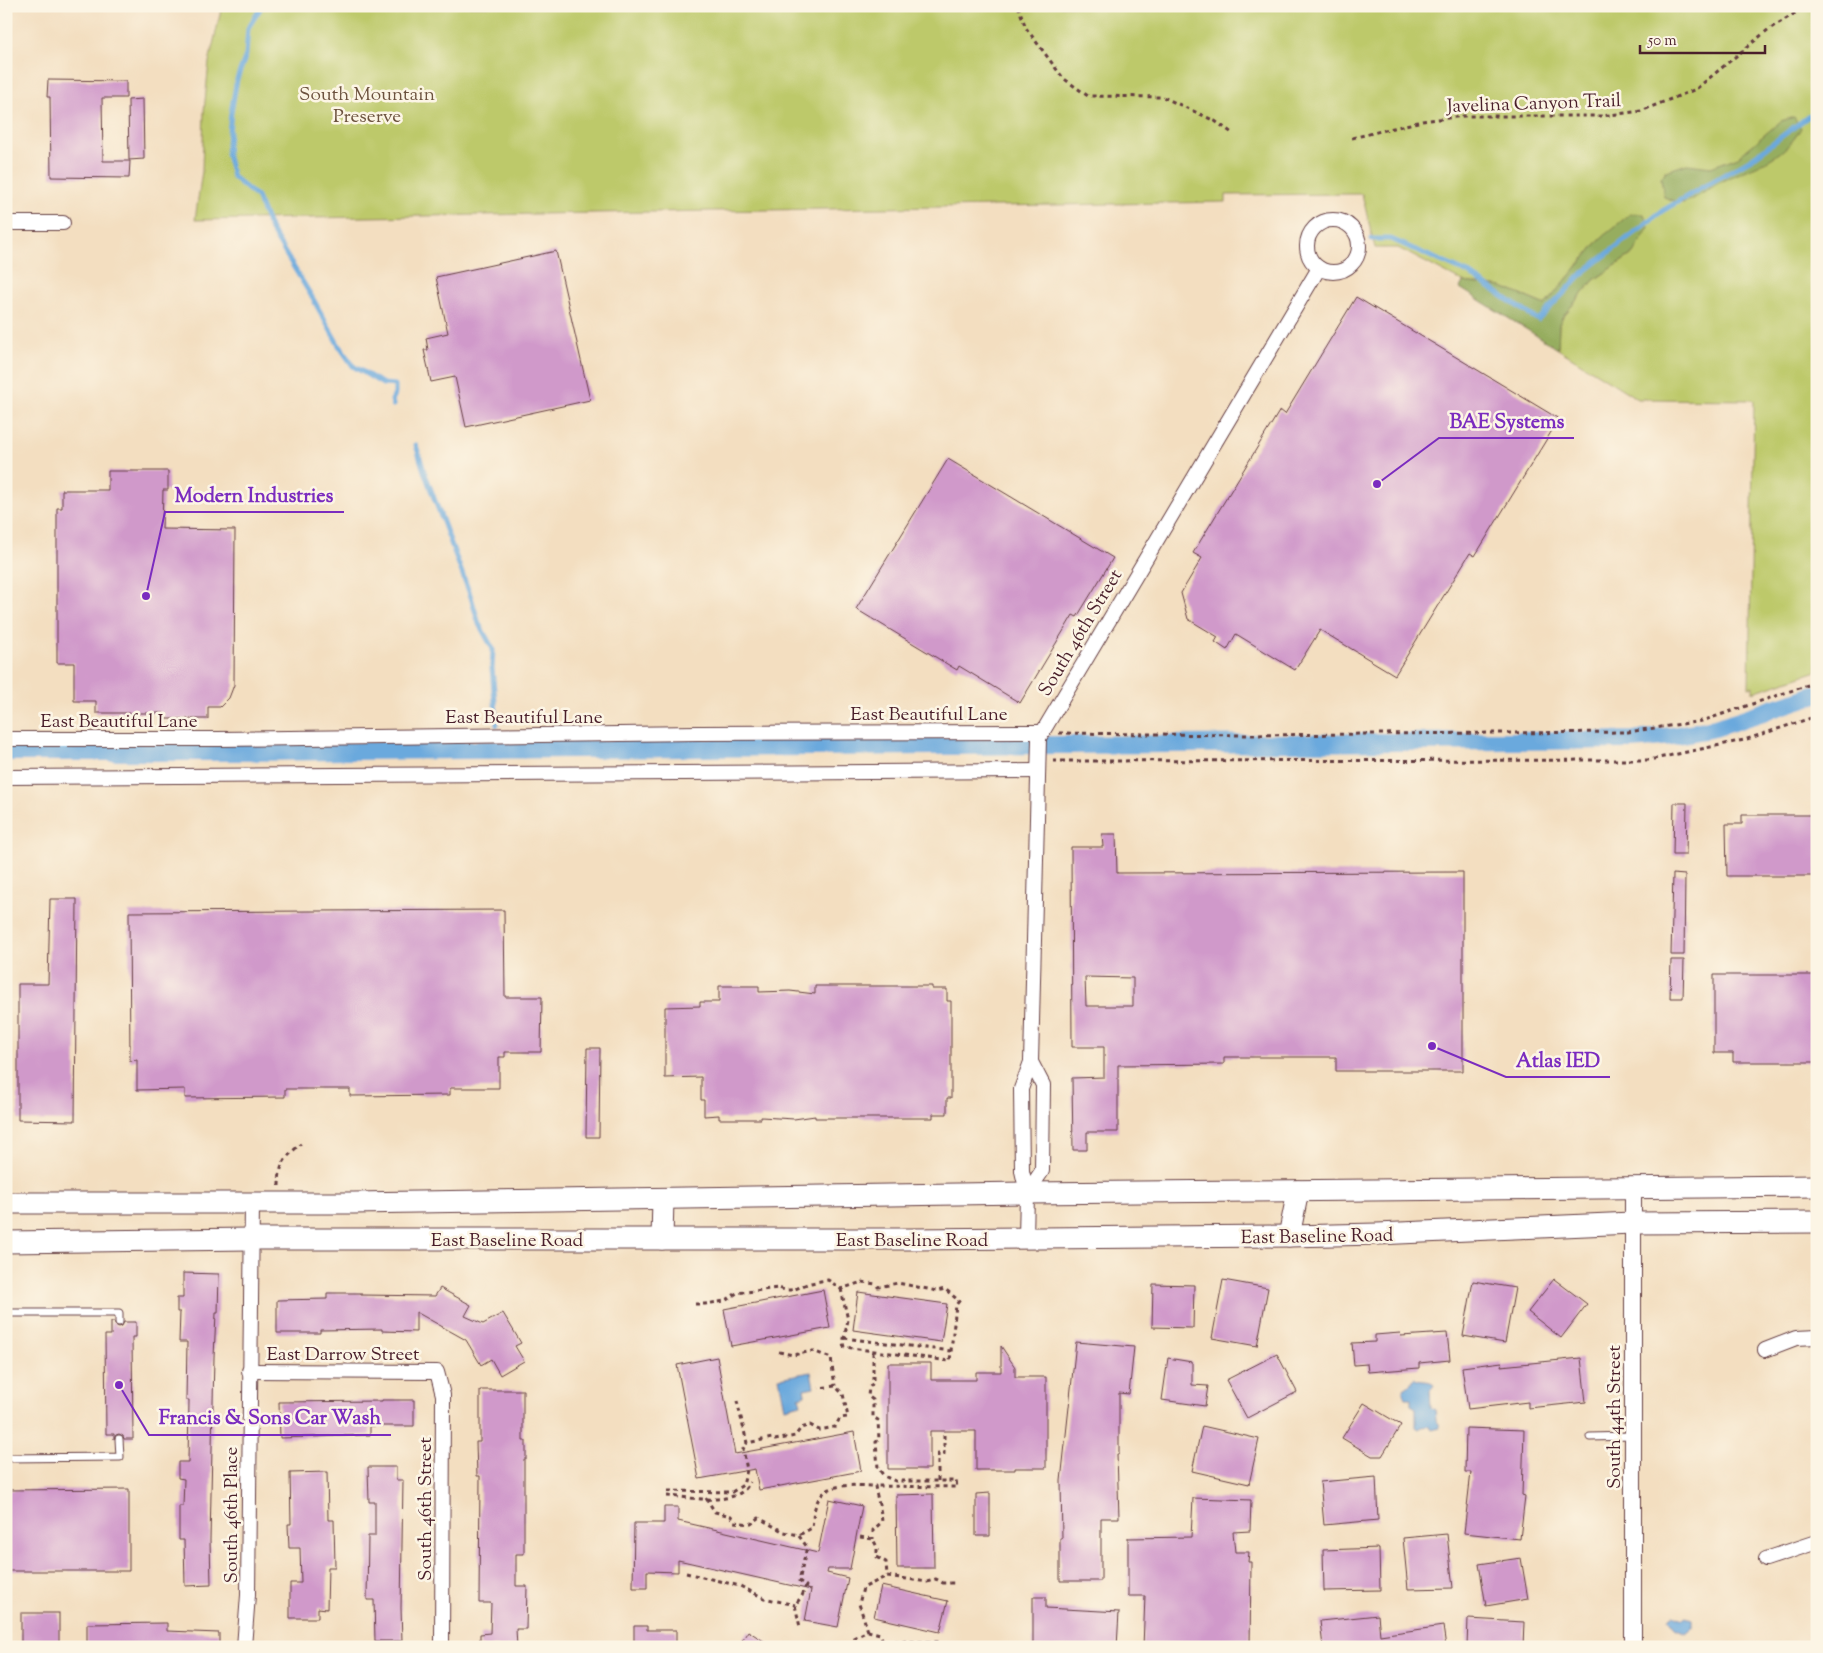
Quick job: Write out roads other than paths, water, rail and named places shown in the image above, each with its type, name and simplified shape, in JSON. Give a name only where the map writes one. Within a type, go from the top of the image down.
[{"type":"main road","name":"East Baseline Road","points":[[6,1203],[252,1203],[1027,1193],[1817,1186]]},
{"type":"main road","points":[[1289,1236],[1298,1191]]},
{"type":"main road","points":[[662,1239],[663,1199]]},
{"type":"main road","name":"East Baseline Road","points":[[6,1242],[251,1239],[1289,1236],[1632,1223],[1817,1222]]},
{"type":"street","points":[[6,223],[63,222]]},
{"type":"street","name":"South 46th Street","points":[[1026,1238],[1027,1193],[1022,1171],[1021,1089],[1031,1062],[1040,735],[1318,268]]},
{"type":"street","name":"East Beautiful Lane","points":[[6,739],[218,739],[698,733],[1040,735]]},
{"type":"street","points":[[6,777],[616,772],[1038,763]]},
{"type":"street","name":"South 46th Street","points":[[1027,1193],[1042,1171],[1043,1085],[1031,1062]]},
{"type":"street","name":"South 44th Street","points":[[1633,1188],[1633,1647]]},
{"type":"street","name":"South 46th Place","points":[[244,1647],[248,1595],[252,1203]]},
{"type":"street","points":[[1765,1350],[1796,1338],[1817,1337]]},
{"type":"street","name":"East Darrow Street","points":[[249,1371],[437,1372]]},
{"type":"street","name":"South 46th Street","points":[[437,1372],[443,1395],[442,1647]]},
{"type":"street","points":[[1766,1559],[1817,1542]]},
{"type":"lane","points":[[6,1313],[119,1313],[119,1322]]},
{"type":"lane","points":[[1590,1436],[1633,1436]]},
{"type":"lane","points":[[6,1458],[120,1457],[119,1439]]},
{"type":"water","points":[[811,1372],[814,1387],[804,1389],[805,1395],[799,1397],[801,1404],[785,1408],[779,1378]]},
{"type":"water","points":[[1414,1378],[1434,1384],[1430,1390],[1431,1408],[1435,1410],[1436,1420],[1440,1428],[1432,1430],[1429,1426],[1419,1429],[1416,1427],[1416,1408],[1411,1405],[1411,1398],[1405,1398],[1403,1393],[1404,1389],[1411,1384]]},
{"type":"water","points":[[1673,1615],[1683,1619],[1686,1617],[1692,1619],[1692,1628],[1686,1633],[1675,1628],[1668,1619]]},
{"type":"waterway","points":[[262,6],[248,28],[246,55],[237,79],[231,113],[227,153],[233,177],[257,197],[271,230],[353,366],[383,384],[395,385],[393,405]]},
{"type":"waterway","points":[[1372,239],[1391,239],[1468,273],[1538,320],[1584,272],[1662,211],[1751,159],[1817,110]]},
{"type":"waterway","points":[[416,445],[479,624],[493,649],[492,668],[497,725]]},
{"type":"waterway","points":[[6,752],[236,752],[1633,740],[1673,736],[1715,728],[1817,694]]},
{"type":"place","name":"BAE Systems","points":[[1377,484]]},
{"type":"place","name":"Modern Industries","points":[[146,596]]},
{"type":"place","name":"Atlas IED","points":[[1432,1046]]},
{"type":"place","name":"Francis & Sons Car Wash","points":[[119,1385]]},
{"type":"park label","name":"South Mountain Preserve","points":[[367,104]]}]
